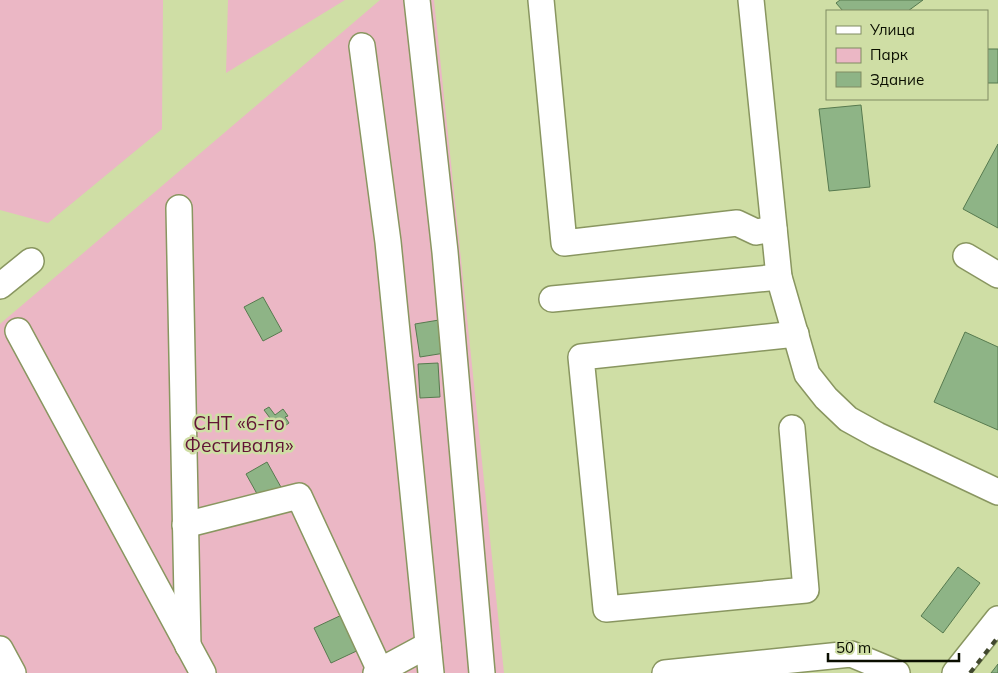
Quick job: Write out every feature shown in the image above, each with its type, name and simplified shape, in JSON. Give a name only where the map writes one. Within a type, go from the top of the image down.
[{"type":"street","points":[[417,0],[445,252],[482,673]]},
{"type":"street","points":[[541,0],[564,242],[737,223],[756,232],[774,229]]},
{"type":"street","points":[[751,0],[779,277],[807,374],[826,398],[848,419],[998,492]]},
{"type":"street","points":[[362,46],[388,242],[431,673]]},
{"type":"street","points":[[179,208],[188,646]]},
{"type":"street","points":[[966,256],[998,275]]},
{"type":"street","points":[[0,286],[31,261]]},
{"type":"street","points":[[552,299],[779,277]]},
{"type":"street","points":[[18,331],[202,673]]},
{"type":"street","points":[[792,428],[806,590],[606,609],[581,357],[796,334]]},
{"type":"street","points":[[185,525],[299,496],[379,672],[428,645]]},
{"type":"street","points":[[955,673],[998,619]]},
{"type":"street","points":[[0,649],[13,673]]},
{"type":"street","points":[[665,673],[851,654],[897,673]]},
{"type":"green space","points":[[0,0],[163,0],[162,129],[48,223],[0,210]]},
{"type":"green space","points":[[228,0],[345,0],[226,73]]},
{"type":"green space","name":"СНТ «6-го Фестиваля»","points":[[380,0],[434,0],[504,673],[0,673],[0,324]]},
{"type":"building","points":[[840,0],[923,0],[909,10],[842,10],[836,3]]},
{"type":"building","points":[[988,49],[998,49],[998,83],[988,83]]},
{"type":"building","points":[[861,105],[870,187],[829,191],[819,109]]},
{"type":"building","points":[[998,144],[998,228],[963,209]]},
{"type":"building","points":[[263,297],[282,331],[263,341],[244,307]]},
{"type":"building","points":[[439,320],[445,353],[420,357],[415,324]]},
{"type":"building","points":[[965,332],[998,347],[998,430],[934,402]]},
{"type":"building","points":[[438,363],[440,397],[420,398],[418,364]]},
{"type":"building","points":[[269,407],[275,415],[283,409],[288,416],[285,417],[289,423],[279,430],[264,410]]},
{"type":"building","points":[[267,462],[282,489],[261,501],[246,474]]},
{"type":"building","points":[[958,567],[980,583],[943,633],[921,616]]},
{"type":"building","points":[[346,613],[363,648],[331,663],[314,628]]},
{"type":"building","points":[[998,664],[998,673],[991,673]]},
{"type":"railway","points":[[970,673],[998,637]]}]
